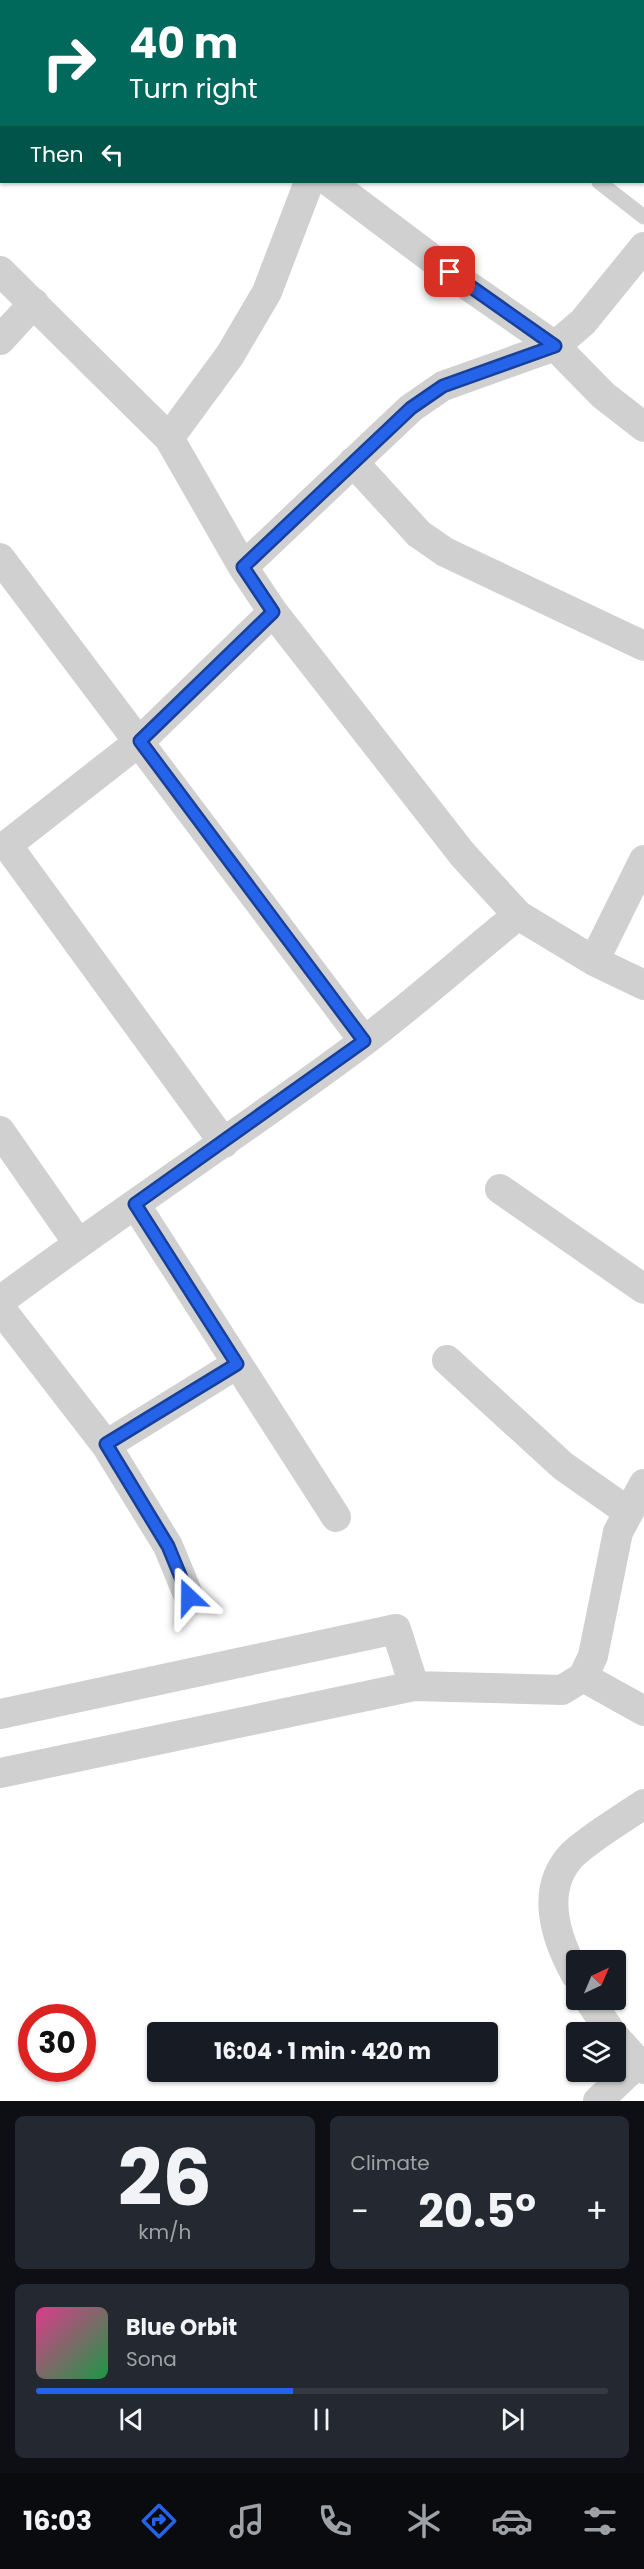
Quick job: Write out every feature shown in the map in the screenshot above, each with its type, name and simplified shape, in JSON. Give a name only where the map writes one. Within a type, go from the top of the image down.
[{"type":"street","points":[[169,438],[230,355],[267,292],[309,183]]},
{"type":"street","points":[[331,183],[467,285],[555,346],[603,395],[644,427]]},
{"type":"street","points":[[243,567],[411,408],[443,386],[555,346],[583,322],[644,247]]},
{"type":"street","points":[[0,271],[169,438],[243,567],[273,612],[463,855],[518,915],[594,961],[644,985]]},
{"type":"street","points":[[0,340],[34,303]]},
{"type":"street","points":[[352,462],[419,534],[445,552],[644,646]]},
{"type":"street","points":[[0,558],[364,1041]]},
{"type":"street","points":[[224,1143],[2,843],[140,741],[273,612]]},
{"type":"street","points":[[594,961],[644,860]]},
{"type":"street","points":[[0,1301],[78,1243],[224,1143],[364,1041],[518,915]]},
{"type":"street","points":[[0,1131],[78,1243]]},
{"type":"street","points":[[500,1189],[644,1289]]},
{"type":"street","points":[[135,1204],[336,1517]]},
{"type":"street","points":[[0,1308],[106,1444],[168,1546],[189,1597]]},
{"type":"street","points":[[447,1360],[563,1466],[627,1511]]},
{"type":"street","points":[[106,1444],[237,1364]]},
{"type":"street","points":[[0,1773],[414,1686],[562,1690],[583,1677],[593,1656],[618,1532],[627,1511],[644,1484]]},
{"type":"street","points":[[0,1714],[396,1629],[414,1686]]},
{"type":"street","points":[[583,1677],[644,1711]]},
{"type":"street","points":[[566,1958],[552,1912],[555,1881],[572,1856],[644,1804]]},
{"type":"street","points":[[598,2101],[641,2066],[626,2049]]},
{"type":"lane","points":[[600,183],[644,217]]},
{"type":"route","points":[[189,1597],[168,1546],[106,1444],[237,1364],[135,1204],[224,1143],[364,1041],[140,741],[273,612],[243,567],[317,495],[411,408],[443,386],[555,346],[450,272]]}]
